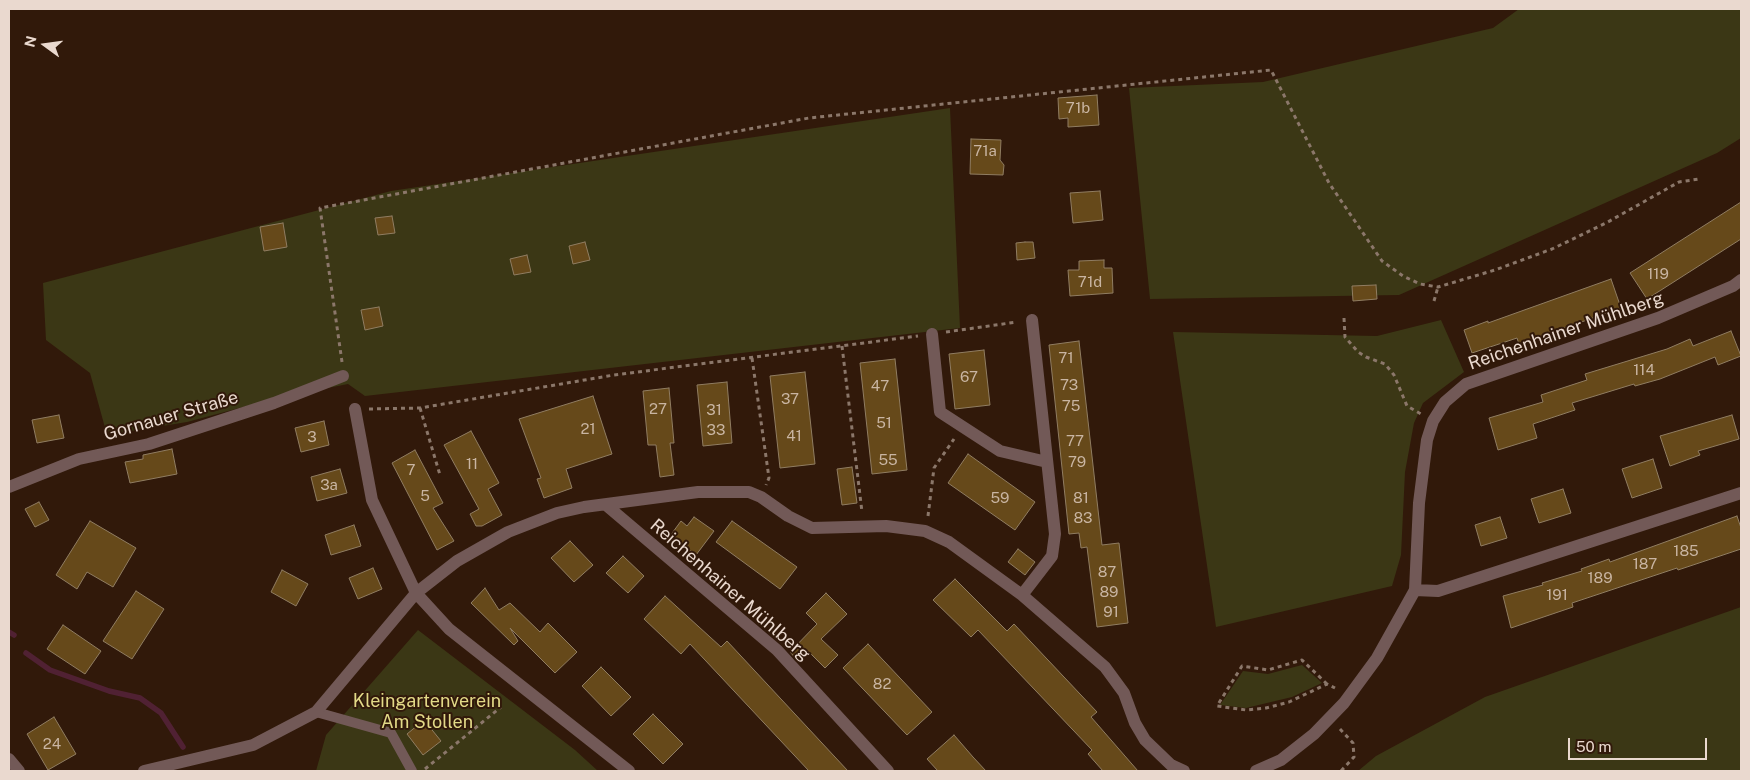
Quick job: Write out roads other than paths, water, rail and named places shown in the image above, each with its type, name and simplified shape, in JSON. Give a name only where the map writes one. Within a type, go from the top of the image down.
[{"type":"street","name":"Reichenhainer Mühlberg","points":[[1256,771],[1281,760],[1330,718],[1344,703],[1377,658],[1415,590],[1419,503],[1427,440],[1433,421],[1445,402],[1466,384],[1658,318],[1733,286],[1741,280]]},
{"type":"street","points":[[1022,595],[1052,556],[1055,534],[1032,320]]},
{"type":"street","points":[[932,334],[940,412],[1000,451],[1047,462]]},
{"type":"street","name":"Gornauer Straße","points":[[9,487],[79,459],[149,444],[274,403],[344,376]]},
{"type":"street","points":[[355,409],[372,500],[416,593],[450,629],[630,771]]},
{"type":"street","name":"Reichenhainer Mühlberg","points":[[144,771],[254,744],[316,712],[416,593],[456,561],[508,532],[557,513],[698,492],[749,492],[762,497],[788,516],[812,528],[886,526],[925,531],[949,542],[1022,595],[1105,667],[1124,693],[1135,723],[1145,740],[1171,765],[1184,771]]},
{"type":"street","points":[[1415,590],[1438,591],[1741,492]]},
{"type":"street","name":"Reichenhainer Mühlberg","points":[[606,505],[777,650],[888,771]]},
{"type":"street","points":[[9,759],[19,771]]},
{"type":"lane","points":[[316,712],[391,733],[412,771]]},
{"type":"waterway","points":[[9,632],[14,635]]},
{"type":"waterway","points":[[26,653],[50,670],[109,691],[140,698],[161,713],[183,747]]},
{"type":"park label","name":"Kleingartenverein Am Stollen","points":[[427,711]]}]
